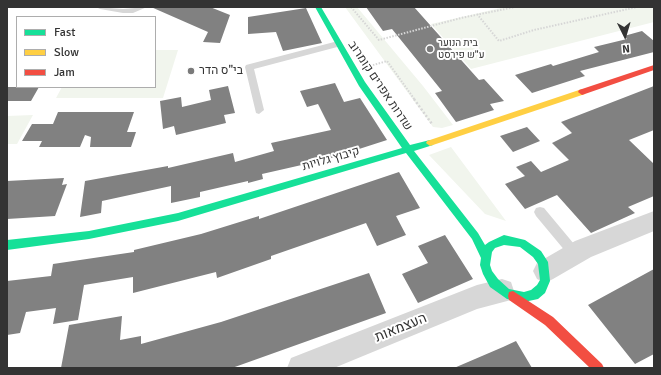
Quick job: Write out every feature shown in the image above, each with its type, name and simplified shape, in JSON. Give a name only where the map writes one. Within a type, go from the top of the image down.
[{"type":"street","name":"שדרות אפרים קומרוב","points":[[318,7],[354,70],[408,149],[475,236],[485,256]]},
{"type":"street","name":"קיבוץ גלויות","points":[[7,245],[89,235],[178,217],[443,139],[654,67]]},
{"type":"street","name":"שדרות אפרים קומרוב","points":[[429,175],[467,210]]},
{"type":"street","points":[[508,293],[524,297],[534,295],[541,289],[545,276],[583,249],[654,221]]},
{"type":"street","points":[[495,233],[504,240],[522,243],[530,248],[540,258],[545,276],[547,297]]},
{"type":"street","points":[[504,240],[492,245],[485,256],[485,265],[494,284],[549,321],[598,368]]},
{"type":"street","name":"העצמאות","points":[[301,368],[477,297],[508,293]]},
{"type":"street","points":[[561,320],[598,368]]},
{"type":"lane","points":[[100,7],[123,11],[133,11],[143,7]]},
{"type":"lane","points":[[258,110],[249,67],[338,44]]},
{"type":"lane","points":[[540,212],[575,254]]},
{"type":"path","points":[[351,7],[379,40],[477,14],[514,7]]},
{"type":"path","points":[[477,14],[499,41],[534,30],[637,7]]},
{"type":"path","points":[[354,70],[387,61],[443,139]]},
{"type":"shaded area","points":[[345,7],[357,7],[423,86],[453,125],[442,128],[433,127]]},
{"type":"shaded area","points":[[505,7],[654,7],[654,22],[471,69],[431,24]]},
{"type":"shaded area","points":[[156,50],[178,50],[163,98],[56,98],[61,88],[156,88]]},
{"type":"shaded area","points":[[33,115],[17,144],[7,144],[7,116]]},
{"type":"shaded area","points":[[451,147],[506,221],[485,214],[429,155]]},
{"type":"building","points":[[151,7],[210,7],[230,15],[220,43],[203,42],[208,32]]},
{"type":"building","points":[[366,7],[414,7],[479,80],[484,79],[504,101],[490,104],[494,110],[456,122],[435,93],[442,91],[392,29],[383,31]]},
{"type":"building","points":[[306,8],[322,43],[283,51],[276,32],[248,34],[248,17]]},
{"type":"building","points":[[642,31],[654,41],[654,52],[580,71],[585,76],[532,93],[515,75],[551,64],[553,66],[599,52],[594,47],[627,39],[624,36]]},
{"type":"building","points":[[335,83],[344,102],[360,98],[387,140],[328,159],[262,174],[263,179],[200,192],[200,197],[171,203],[171,186],[102,201],[101,213],[80,217],[85,181],[168,166],[168,168],[233,153],[235,162],[274,151],[271,143],[331,130],[318,104],[307,107],[300,91]]},
{"type":"building","points":[[228,86],[235,113],[224,115],[226,123],[176,135],[174,126],[163,129],[160,101],[181,97],[182,107],[211,100],[209,90]]},
{"type":"building","points":[[654,86],[654,130],[629,140],[654,164],[654,196],[628,207],[635,213],[591,233],[557,195],[525,209],[505,184],[525,176],[516,167],[531,161],[541,172],[569,160],[552,143],[572,133],[561,122]]},
{"type":"building","points":[[7,87],[38,88],[31,101],[7,101]]},
{"type":"building","points":[[58,112],[134,112],[127,132],[136,132],[131,147],[90,147],[91,137],[85,135],[80,147],[39,147],[42,141],[22,141],[32,124],[53,124]]},
{"type":"building","points":[[527,127],[540,141],[513,152],[500,136]]},
{"type":"building","points":[[399,172],[420,208],[396,216],[406,235],[377,246],[366,223],[271,256],[271,259],[217,278],[216,272],[133,293],[133,277],[84,285],[78,320],[53,324],[56,308],[26,312],[20,333],[7,335],[7,281],[51,276],[53,264],[134,252],[134,250],[201,234],[259,216],[259,219]]},
{"type":"building","points":[[64,178],[62,185],[67,184],[55,216],[7,219],[7,181]]},
{"type":"building","points":[[445,235],[473,279],[418,303],[402,274],[428,263],[418,246]]},
{"type":"building","points":[[654,269],[654,354],[635,364],[588,305]]},
{"type":"building","points":[[369,273],[386,313],[232,368],[61,368],[69,325],[122,316],[120,340],[141,336],[141,344],[221,322]]},
{"type":"building","points":[[516,341],[532,368],[454,368],[503,347]]},
{"type":"traffic: fast","points":[[318,7],[362,84],[408,149],[475,236],[485,256]]},
{"type":"traffic: fast","points":[[7,245],[89,235],[178,217],[430,143]]},
{"type":"traffic: fast","points":[[504,240],[522,243],[537,254],[543,262],[545,281],[541,289],[534,295],[524,297],[507,294],[494,283],[488,274],[485,265],[487,250],[492,245],[504,240]]},
{"type":"traffic: slow","points":[[430,143],[582,92]]},
{"type":"traffic: jam","points":[[582,92],[654,67]]},
{"type":"traffic: jam","points":[[513,296],[549,321],[598,368]]},
{"type":"place","name":"בית הנוער ע\"ש פירסט","points":[[430,49]]},
{"type":"place","name":"בי\"ס הדר","points":[[191,71]]}]
